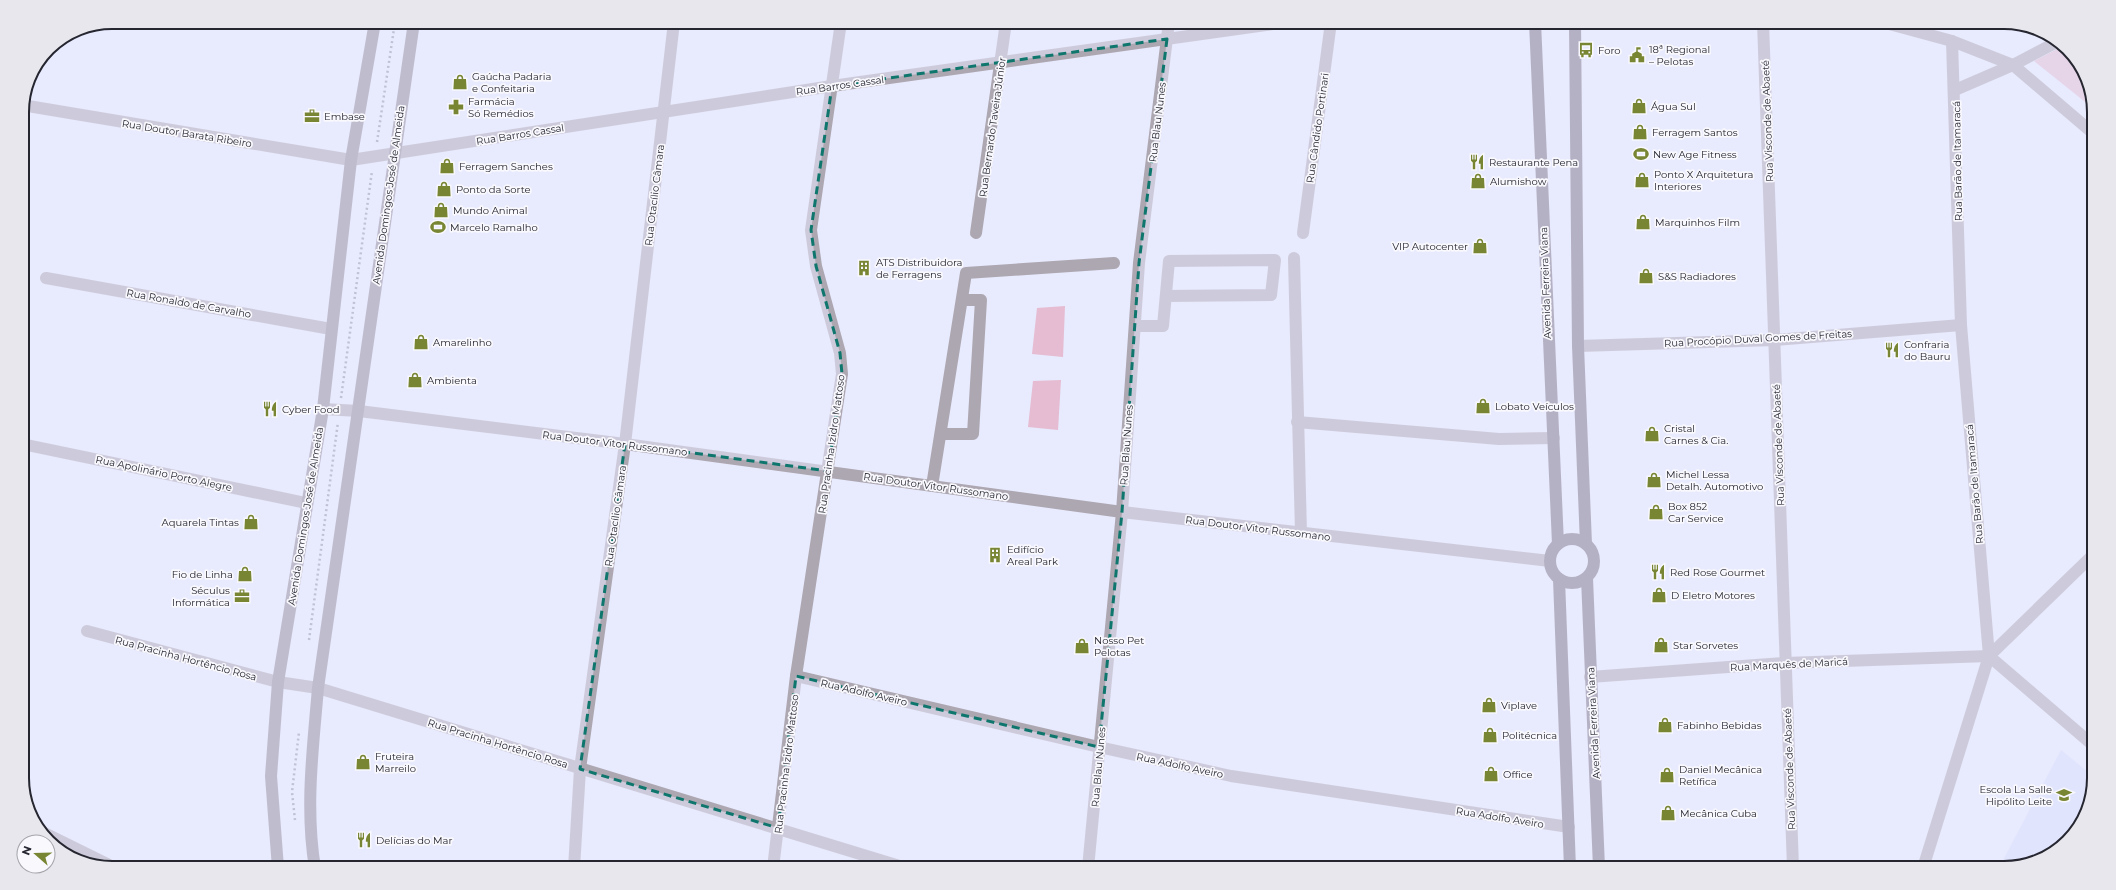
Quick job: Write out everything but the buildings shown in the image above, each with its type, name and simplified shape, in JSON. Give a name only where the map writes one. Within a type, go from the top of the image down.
[{"type":"main road","name":"Avenida Domingos José de Almeida","points":[[277,861],[271,776],[278,682],[306,503],[323,408],[351,160],[374,29]]},
{"type":"main road","name":"Avenida Domingos José de Almeida","points":[[314,861],[312,850],[310,788],[318,688],[413,29]]},
{"type":"main road","name":"Avenida Ferreira Viana","points":[[1535,29],[1548,359],[1554,438],[1558,544]]},
{"type":"main road","points":[[1575,29],[1578,346],[1586,544]]},
{"type":"main road","points":[[1569,539],[1581,541],[1586,544],[1591,549],[1594,561],[1591,573],[1587,578],[1575,583],[1569,584],[1559,579],[1553,573],[1550,561],[1554,549],[1558,544],[1569,539]]},
{"type":"main road","name":"Avenida Ferreira Viana","points":[[1587,578],[1599,861]]},
{"type":"main road","points":[[1559,579],[1570,861]]},
{"type":"street","name":"Rua Otacílio Câmara","points":[[574,861],[580,769],[625,444],[673,29]]},
{"type":"street","name":"Rua Pracinha Izidro Mattoso","points":[[775,861],[796,676],[842,374],[840,353],[816,266],[812,230],[839,29]]},
{"type":"street","name":"Rua Bernardo Taveira Júnior","points":[[976,233],[1002,62],[1005,29]]},
{"type":"street","name":"Rua Blau Nunes","points":[[1089,861],[1122,512],[1139,263],[1168,29]]},
{"type":"street","name":"Rua Barros Cassal","points":[[374,156],[832,86],[1238,29]]},
{"type":"street","name":"Rua Cândido Portinari","points":[[1303,233],[1330,29]]},
{"type":"street","name":"Rua Visconde de Abaeté","points":[[1763,29],[1793,861]]},
{"type":"street","points":[[1906,29],[1952,42],[2012,65],[2087,128]]},
{"type":"street","name":"Rua Barão de Itamaracá","points":[[1924,861],[1989,656],[1961,325],[1955,90],[1952,42]]},
{"type":"street","name":"Rua Barão de Itamaracá","points":[[1955,90],[2012,65],[2052,45]]},
{"type":"street","name":"Rua Doutor Barata Ribeiro","points":[[29,106],[351,160],[374,156]]},
{"type":"street","points":[[1294,258],[1301,533]]},
{"type":"street","points":[[1135,326],[1163,326],[1169,261],[1275,260],[1271,295],[1166,296]]},
{"type":"street","points":[[932,486],[966,273],[1114,264]]},
{"type":"street","name":"Rua Ronaldo de Carvalho","points":[[46,278],[331,329]]},
{"type":"street","points":[[941,434],[973,434],[981,300],[962,300]]},
{"type":"street","name":"Rua Procópio Duval Gomes de Freitas","points":[[1578,346],[1775,340],[1961,325]]},
{"type":"street","name":"Rua Doutor Vitor Russomano","points":[[323,408],[625,444],[1122,512],[1550,561]]},
{"type":"street","points":[[1297,422],[1499,439],[1554,438]]},
{"type":"street","name":"Rua Apolinário Porto Alegre","points":[[29,445],[306,503]]},
{"type":"street","points":[[2087,561],[1989,656],[2087,740]]},
{"type":"street","name":"Rua Pracinha Hortêncio Rosa","points":[[87,631],[278,682],[318,688],[884,861]]},
{"type":"street","name":"Rua Marquês de Maricá","points":[[1590,677],[1785,663],[1989,656]]},
{"type":"street","name":"Rua Adolfo Aveiro","points":[[796,676],[1231,776],[1569,827]]},
{"type":"street","points":[[54,838],[97,859]]},
{"type":"path","points":[[309,646],[374,156],[394,29]]},
{"type":"path","points":[[296,822],[292,792],[299,731]]},
{"type":"highlighted area","points":[[1167,39],[1139,263],[1122,512],[1099,747],[796,676],[778,828],[580,769],[625,444],[828,471],[842,374],[840,353],[816,266],[811,230],[832,86]]},
{"type":"shaded area","points":[[2057,49],[2059,50],[2073,66],[2078,75],[2083,85],[2086,103],[2034,61]]},
{"type":"shaded area","points":[[1065,306],[1063,357],[1032,354],[1037,308]]},
{"type":"shaded area","points":[[1061,380],[1058,430],[1028,427],[1033,381]]},
{"type":"shaded area","name":"Escola La Salle Hipólito Leite","points":[[2061,750],[2087,771],[2087,783],[2081,810],[2066,833],[2050,847],[2031,857],[2003,861]]},
{"type":"place","name":"Foro","points":[[1586,50]]},
{"type":"place","name":"18ª Regional – Pelotas","points":[[1637,55]]},
{"type":"place","name":"Gaúcha Padaria e Confeitaria","points":[[460,82]]},
{"type":"place","name":"Água Sul","points":[[1639,106]]},
{"type":"place","name":"Farmácia Só Remédios","points":[[456,107]]},
{"type":"place","name":"Embase","points":[[312,116]]},
{"type":"place","name":"Ferragem Santos","points":[[1640,132]]},
{"type":"place","name":"New Age Fitness","points":[[1641,154]]},
{"type":"place","name":"Restaurante Pena","points":[[1477,162]]},
{"type":"place","name":"Ferragem Sanches","points":[[447,166]]},
{"type":"place","name":"Ponto X Arquitetura Interiores","points":[[1642,180]]},
{"type":"place","name":"Alumishow","points":[[1478,181]]},
{"type":"place","name":"Ponto da Sorte","points":[[444,189]]},
{"type":"place","name":"Mundo Animal","points":[[441,210]]},
{"type":"place","name":"Marquinhos Film","points":[[1643,222]]},
{"type":"place","name":"Marcelo Ramalho","points":[[438,227]]},
{"type":"place","name":"VIP Autocenter","points":[[1480,246]]},
{"type":"place","name":"ATS Distribuidora de Ferragens","points":[[864,268]]},
{"type":"place","name":"S&S Radiadores","points":[[1646,276]]},
{"type":"place","name":"Amarelinho","points":[[421,342]]},
{"type":"place","name":"Confraria do Bauru","points":[[1892,350]]},
{"type":"place","name":"Ambienta","points":[[415,380]]},
{"type":"place","name":"Lobato Veículos","points":[[1483,406]]},
{"type":"place","name":"Cyber Food","points":[[270,409]]},
{"type":"place","name":"Cristal Carnes & Cia.","points":[[1652,434]]},
{"type":"place","name":"Michel Lessa Detalh. Automotivo","points":[[1654,480]]},
{"type":"place","name":"Box 852 Car Service","points":[[1656,512]]},
{"type":"place","name":"Aquarela Tintas","points":[[251,522]]},
{"type":"place","name":"Edifício Areal Park","points":[[995,555]]},
{"type":"place","name":"Red Rose Gourmet","points":[[1658,572]]},
{"type":"place","name":"Fio de Linha","points":[[245,574]]},
{"type":"place","name":"D Eletro Motores","points":[[1659,595]]},
{"type":"place","name":"Séculus Informática","points":[[242,596]]},
{"type":"place","name":"Star Sorvetes","points":[[1661,645]]},
{"type":"place","name":"Nosso Pet Pelotas","points":[[1082,646]]},
{"type":"place","name":"Viplave","points":[[1489,705]]},
{"type":"place","name":"Fabinho Bebidas","points":[[1665,725]]},
{"type":"place","name":"Politécnica","points":[[1490,735]]},
{"type":"place","name":"Fruteira Marreilo","points":[[363,762]]},
{"type":"place","name":"Office","points":[[1491,774]]},
{"type":"place","name":"Daniel Mecânica Retífica","points":[[1667,775]]},
{"type":"place","name":"Escola La Salle Hipólito Leite","points":[[2064,795]]},
{"type":"place","name":"Mecânica Cuba","points":[[1668,813]]},
{"type":"place","name":"Delícias do Mar","points":[[364,840]]}]
